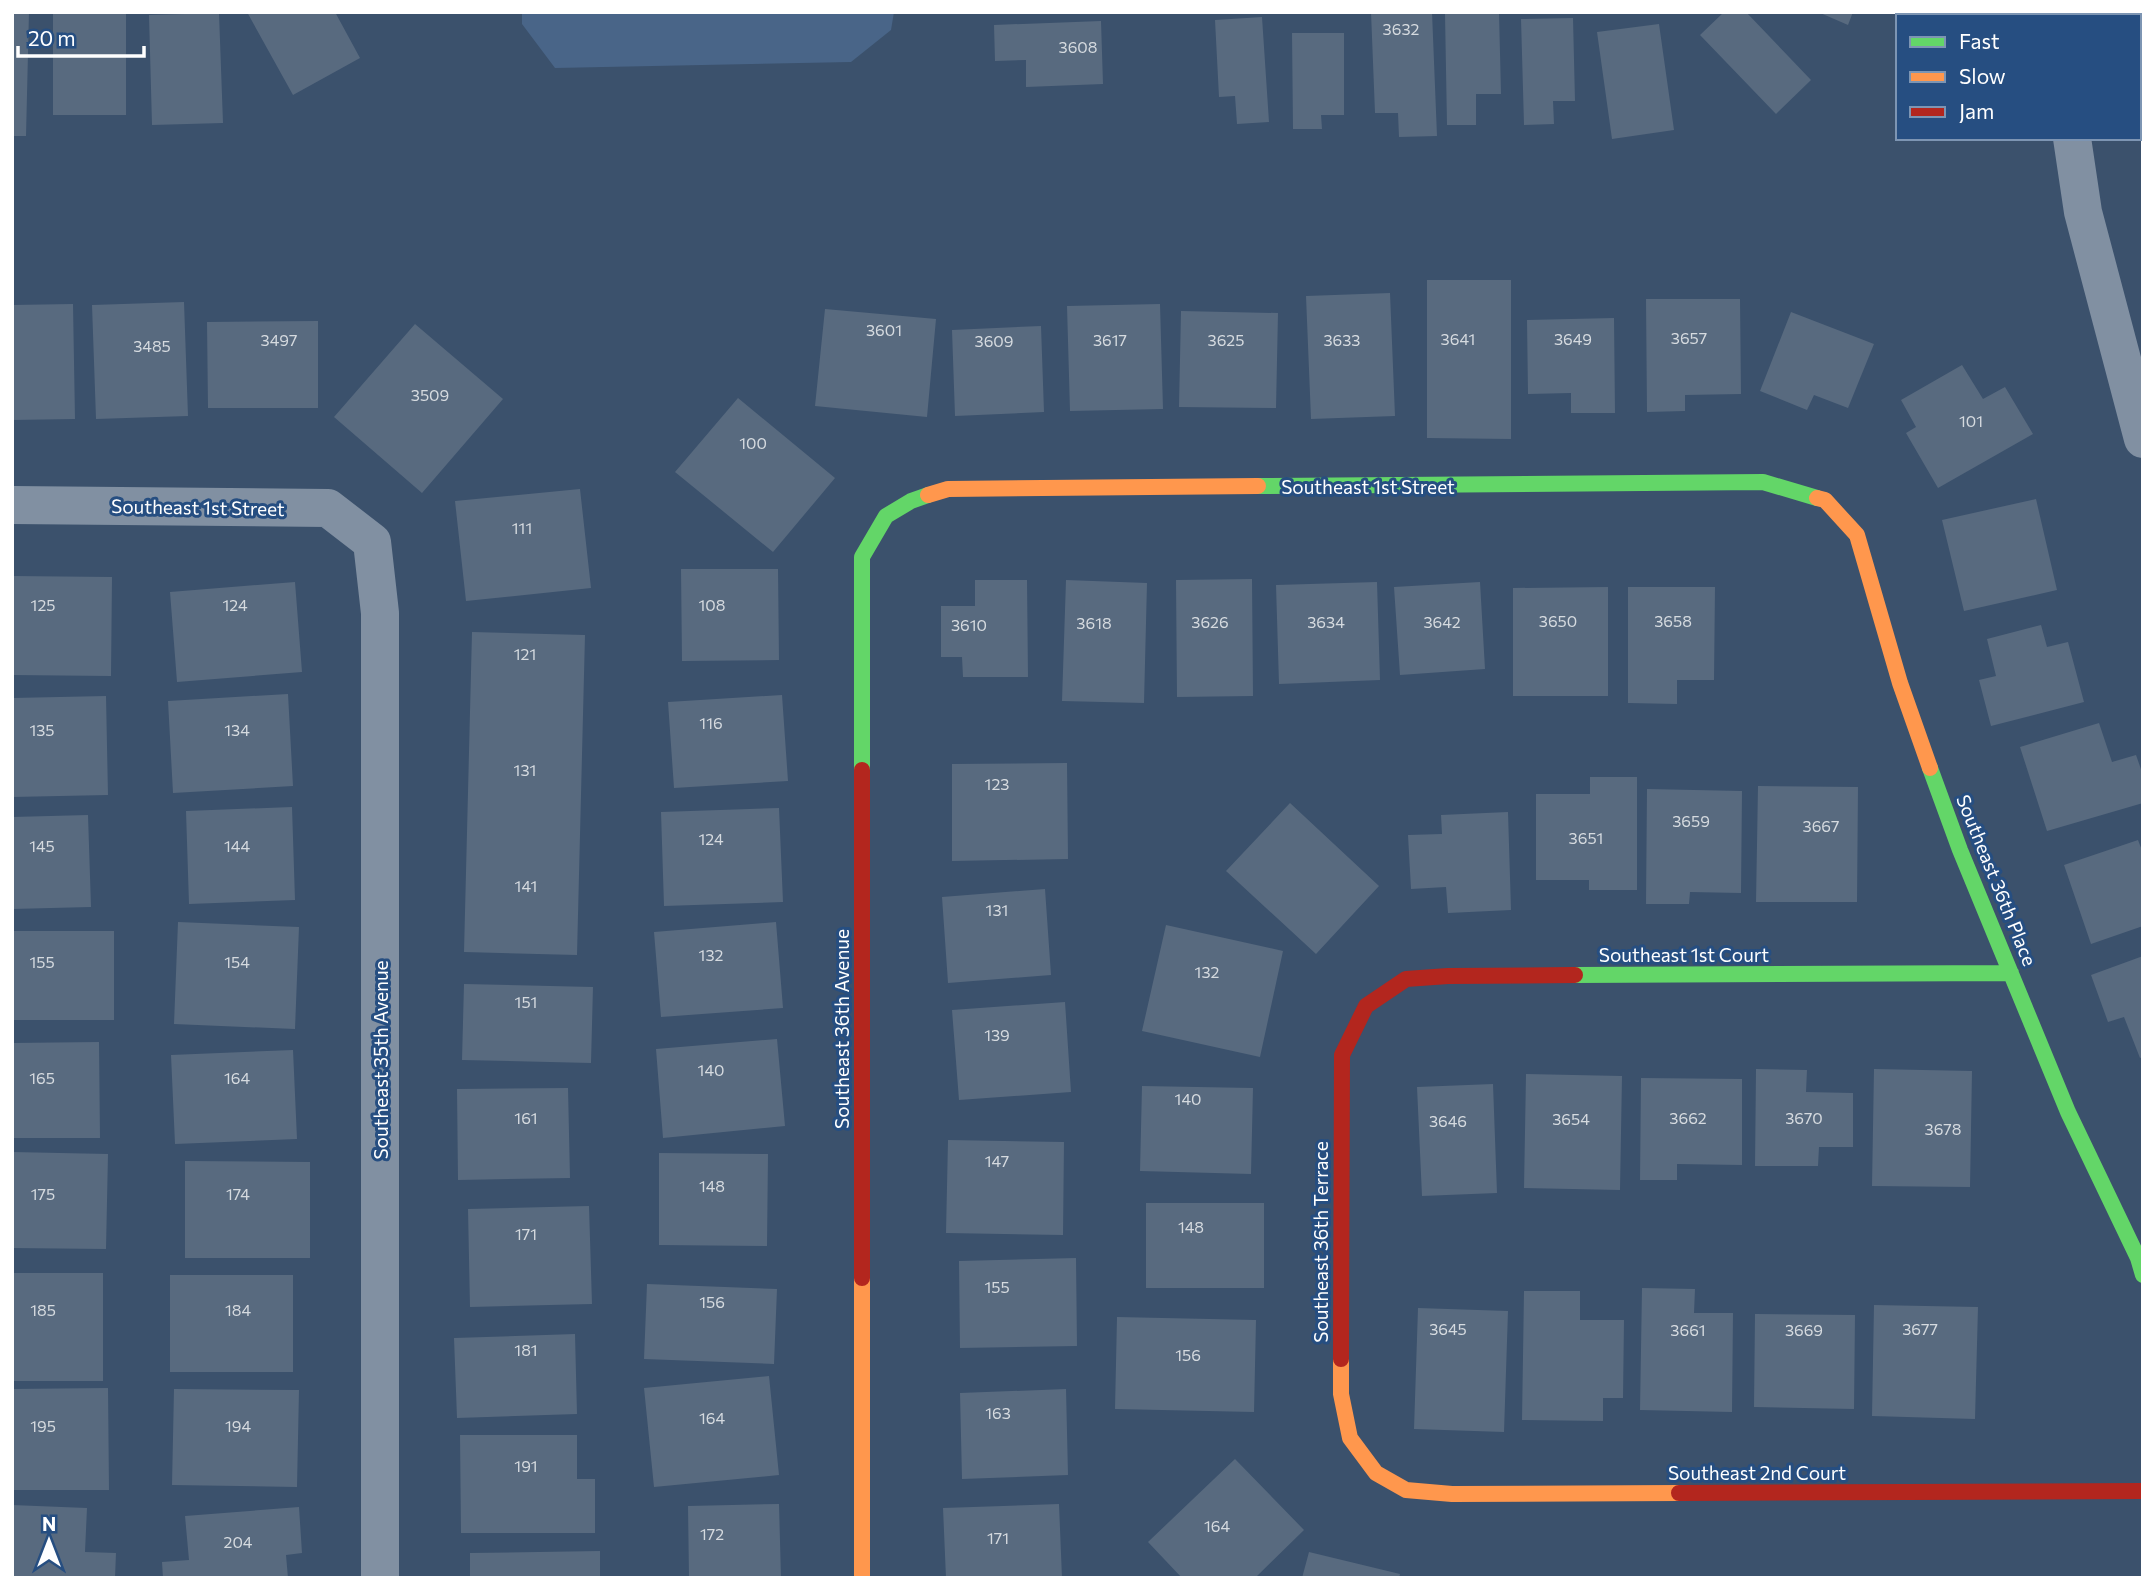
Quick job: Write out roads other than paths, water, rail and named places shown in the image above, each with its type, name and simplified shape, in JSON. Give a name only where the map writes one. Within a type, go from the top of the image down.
[{"type":"street","points":[[2073,140],[2083,212],[2143,439]]},
{"type":"street","name":"Southeast 1st Street","points":[[911,501],[948,489],[1763,482],[1825,500]]},
{"type":"street","name":"Southeast 36th Place","points":[[1825,500],[1857,535],[1900,683],[1960,849],[2068,1112],[2138,1258],[2143,1275]]},
{"type":"street","name":"Southeast 36th Avenue","points":[[862,1578],[862,557],[886,516],[911,501]]},
{"type":"street","name":"Southeast 1st Street","points":[[12,505],[328,508],[373,542]]},
{"type":"street","name":"Southeast 35th Avenue","points":[[373,542],[380,614],[380,1578]]},
{"type":"street","name":"Southeast 1st Court","points":[[1366,1006],[1406,979],[1448,976],[2011,973]]},
{"type":"street","name":"Southeast 36th Terrace","points":[[1366,1006],[1342,1055],[1340,1394],[1349,1438],[1376,1473]]},
{"type":"street","name":"Southeast 2nd Court","points":[[1376,1473],[1406,1490],[1452,1494],[2143,1491]]},
{"type":"water","points":[[522,12],[894,12],[891,30],[851,62],[555,68],[522,24]]}]
